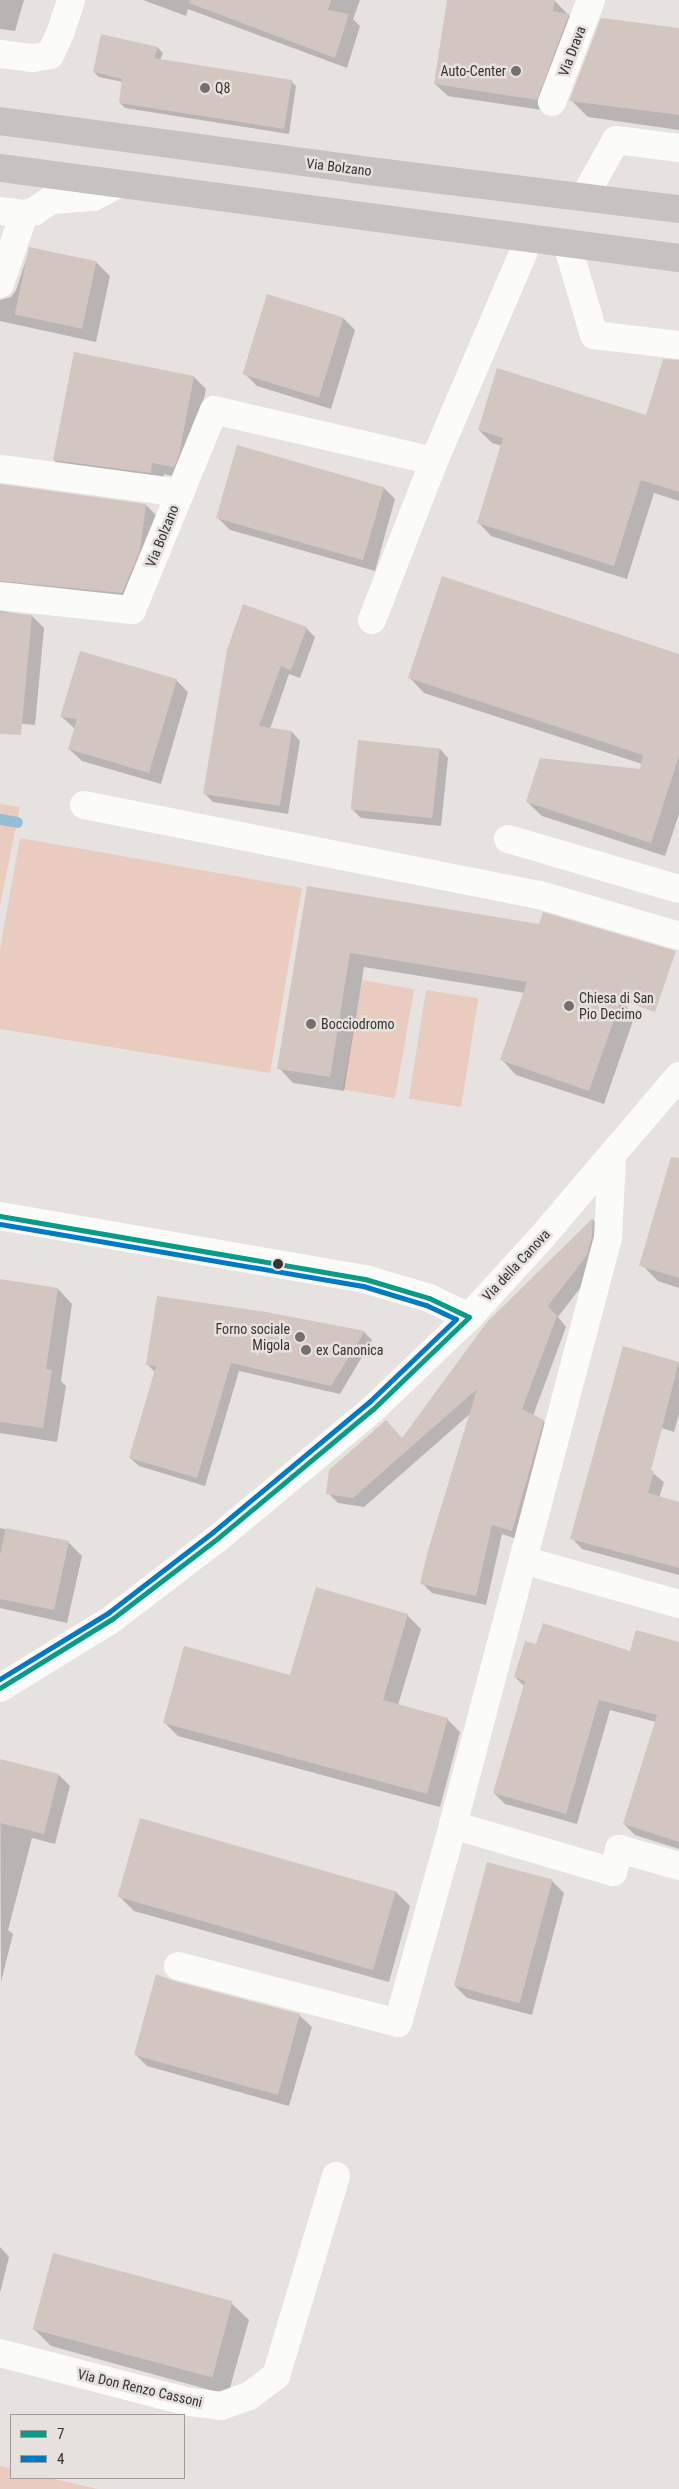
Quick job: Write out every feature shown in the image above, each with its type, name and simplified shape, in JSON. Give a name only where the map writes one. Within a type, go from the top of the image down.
[{"type":"main road","name":"Via Bolzano","points":[[0,121],[353,169],[679,209]]},
{"type":"main road","points":[[0,168],[679,258]]},
{"type":"street","points":[[0,54],[33,58],[50,55],[61,32],[71,0]]},
{"type":"street","name":"Via Drava","points":[[552,102],[591,0]]},
{"type":"street","points":[[584,197],[616,140],[679,148]]},
{"type":"street","points":[[0,284],[12,213],[35,211],[51,200],[93,197],[119,184]]},
{"type":"street","points":[[372,620],[434,461],[529,239]]},
{"type":"street","points":[[567,244],[594,335],[679,345]]},
{"type":"street","name":"Via Bolzano","points":[[0,596],[132,610],[214,410],[434,461]]},
{"type":"street","points":[[3,469],[180,493]]},
{"type":"street","points":[[84,805],[540,896],[679,936]]},
{"type":"street","points":[[508,839],[679,889]]},
{"type":"street","name":"Via della Canova","points":[[0,1688],[112,1619],[218,1538],[374,1408],[468,1317],[612,1157],[667,1088],[679,1076]]},
{"type":"street","points":[[178,1966],[398,2023],[453,1825],[608,1238],[612,1157]]},
{"type":"street","points":[[0,1216],[365,1279],[429,1298],[468,1317]]},
{"type":"street","points":[[523,1560],[679,1604]]},
{"type":"street","points":[[453,1825],[613,1872],[619,1849],[679,1866]]},
{"type":"street","name":"Via Don Renzo Cassoni","points":[[0,2353],[190,2402],[221,2406],[249,2396],[276,2376],[336,2176]]},
{"type":"shaded area","points":[[0,804],[20,807],[0,905]]},
{"type":"shaded area","points":[[20,838],[302,888],[270,1073],[0,1029],[0,949]]},
{"type":"shaded area","points":[[362,980],[414,989],[395,1099],[343,1089]]},
{"type":"shaded area","points":[[426,990],[478,998],[461,1107],[409,1099]]},
{"type":"shaded area","points":[[0,2466],[10,2468],[10,2479],[54,2479],[98,2489],[0,2489]]},
{"type":"building","points":[[190,0],[331,0],[328,10],[349,14],[335,58],[189,3]]},
{"type":"building","points":[[447,0],[555,0],[553,11],[569,14],[537,100],[434,84]]},
{"type":"building","points":[[601,18],[679,28],[679,115],[569,101]]},
{"type":"building","points":[[101,34],[158,47],[154,58],[292,80],[284,129],[119,103],[122,79],[93,72]]},
{"type":"building","points":[[29,247],[96,261],[82,329],[15,314]]},
{"type":"building","points":[[267,294],[344,317],[319,398],[242,374]]},
{"type":"building","points":[[74,352],[194,376],[179,455],[174,467],[152,463],[151,473],[53,460]]},
{"type":"building","points":[[663,359],[679,360],[679,492],[641,480],[614,566],[477,523],[503,438],[478,430],[497,368],[646,415]]},
{"type":"building","points":[[237,445],[384,487],[363,560],[216,518]]},
{"type":"building","points":[[0,484],[146,504],[140,550],[122,593],[0,581]]},
{"type":"building","points":[[442,576],[679,654],[679,756],[651,843],[526,802],[540,758],[640,769],[643,755],[408,678]]},
{"type":"building","points":[[243,604],[307,627],[291,670],[281,666],[259,726],[292,731],[280,806],[203,794],[227,650]]},
{"type":"building","points":[[0,612],[32,615],[21,735],[0,734]]},
{"type":"building","points":[[80,651],[177,679],[149,773],[68,749],[77,719],[60,717]]},
{"type":"building","points":[[358,740],[440,749],[432,818],[351,810]]},
{"type":"building","points":[[307,886],[539,924],[543,912],[676,951],[655,1012],[621,1000],[589,1091],[500,1060],[527,982],[350,953],[330,1077],[277,1069]]},
{"type":"building","points":[[671,1157],[679,1158],[679,1278],[639,1266]]},
{"type":"building","points":[[593,1218],[592,1236],[587,1255],[548,1306],[557,1316],[522,1409],[544,1420],[512,1531],[492,1525],[476,1596],[420,1584],[428,1550],[477,1389],[353,1498],[326,1494],[329,1470],[386,1420],[402,1438],[487,1322]]},
{"type":"building","points":[[0,1279],[58,1288],[46,1369],[52,1370],[43,1428],[0,1422]]},
{"type":"building","points":[[157,1296],[266,1312],[365,1331],[331,1386],[231,1363],[197,1478],[129,1458],[156,1366],[146,1365]]},
{"type":"building","points":[[623,1346],[679,1362],[651,1470],[654,1471],[648,1493],[679,1502],[679,1568],[570,1539]]},
{"type":"building","points":[[6,1528],[69,1541],[54,1610],[0,1599],[0,1555]]},
{"type":"building","points":[[316,1587],[408,1614],[383,1700],[448,1718],[427,1794],[163,1723],[184,1646],[290,1675]]},
{"type":"building","points":[[543,1623],[630,1651],[636,1630],[679,1642],[679,1842],[623,1824],[657,1715],[599,1700],[566,1814],[493,1793],[525,1681],[514,1677],[525,1641],[536,1644]]},
{"type":"building","points":[[0,1759],[59,1774],[44,1834],[0,1823]]},
{"type":"building","points":[[140,1818],[396,1891],[373,1970],[117,1897]]},
{"type":"building","points":[[487,1862],[553,1880],[520,2003],[454,1986]]},
{"type":"building","points":[[156,1974],[174,1981],[300,2014],[278,2095],[134,2055]]},
{"type":"building","points":[[53,2253],[233,2301],[212,2377],[33,2329]]},
{"type":"waterway","points":[[0,819],[17,822]]},
{"type":"transit line","name":"7","points":[[0,1216],[365,1279],[429,1298],[469,1317],[374,1408],[218,1538],[112,1619],[0,1688]]},
{"type":"transit line","name":"4","points":[[0,1224],[363,1286],[426,1305],[456,1319],[369,1402],[213,1532],[108,1613],[0,1679]]},
{"type":"place","name":"Auto-Center","points":[[516,71]]},
{"type":"place","name":"Q8","points":[[205,88]]},
{"type":"place","name":"Chiesa di San Pio Decimo","points":[[569,1006]]},
{"type":"place","name":"Bocciodromo","points":[[311,1024]]},
{"type":"place","name":"Forno sociale Migola","points":[[300,1337]]},
{"type":"place","name":"ex Canonica","points":[[306,1350]]}]
